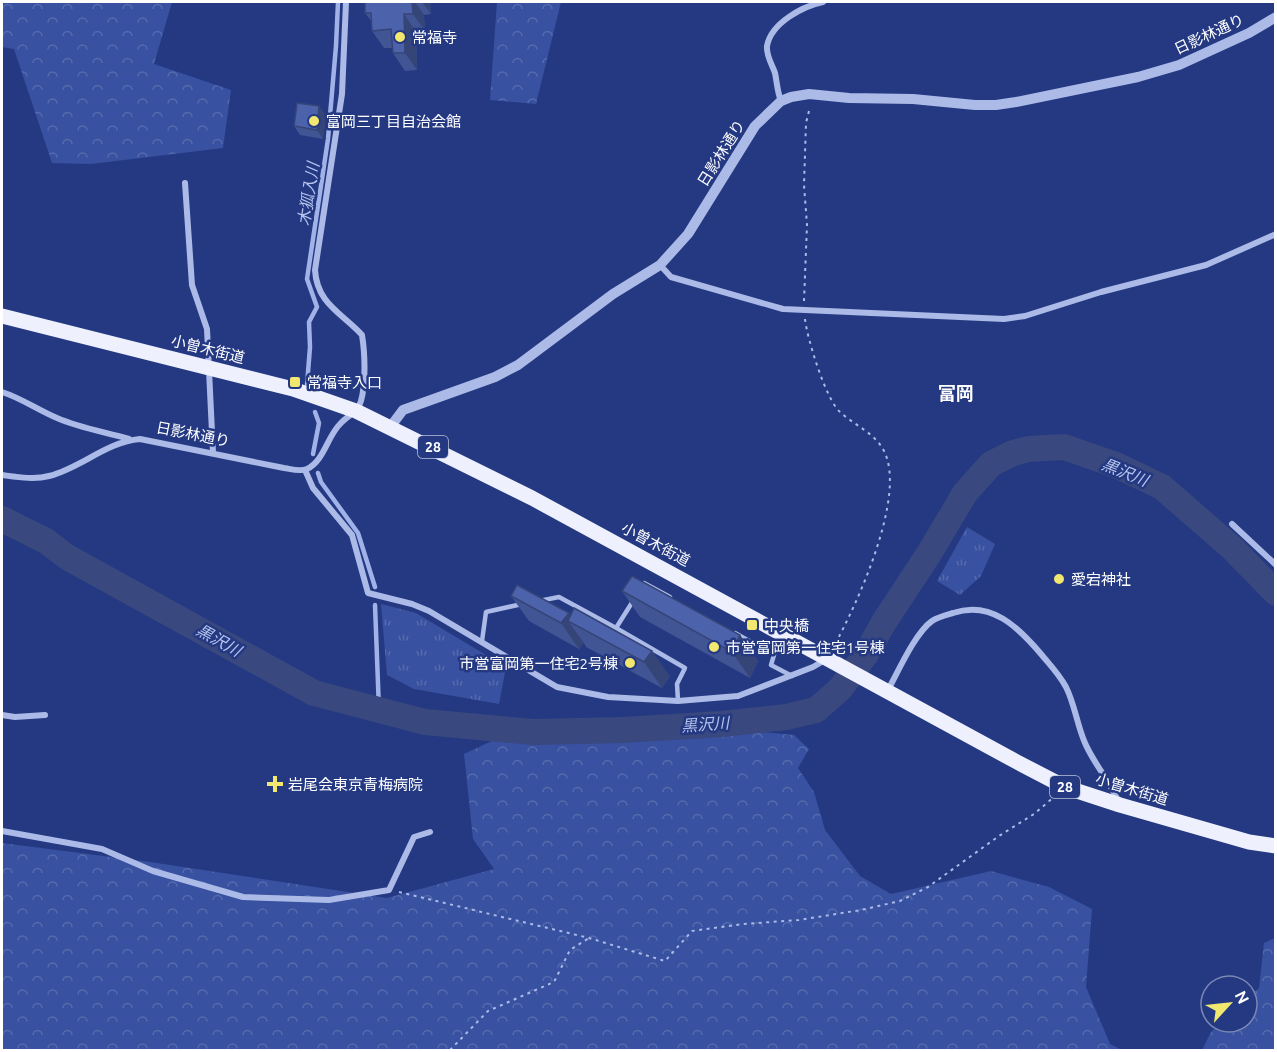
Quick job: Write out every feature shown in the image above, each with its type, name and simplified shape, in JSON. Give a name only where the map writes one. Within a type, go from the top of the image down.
[{"type":"main road","name":"小曽木街道","points":[[2,316],[293,389],[356,411],[391,426],[532,498],[1065,787],[1229,837],[1275,846]]},
{"type":"street","points":[[346,2],[342,94],[315,270],[316,285],[324,300],[362,335],[363,387],[361,402],[356,411],[339,425],[328,439],[316,462],[305,470],[313,488],[352,535],[368,592],[429,611],[557,687],[608,697],[678,701],[738,696],[829,660]]},
{"type":"street","points":[[781,100],[767,53],[767,44],[771,35],[789,16],[808,5],[824,2]]},
{"type":"street","name":"日影林通り","points":[[391,426],[403,410],[495,377],[518,365],[613,294],[660,265],[688,234],[755,126],[781,100],[809,94],[913,99],[975,105],[1016,102],[1137,77],[1179,65],[1249,33],[1275,16]]},
{"type":"street","points":[[185,183],[192,285],[207,329],[213,453]]},
{"type":"street","points":[[660,265],[671,277],[783,309],[1004,319],[1206,265],[1275,234]]},
{"type":"street","points":[[2,392],[21,399],[56,418],[132,440]]},
{"type":"street","name":"日影林通り","points":[[2,475],[48,477],[120,443],[132,440],[150,440],[284,468],[305,470]]},
{"type":"street","points":[[1232,525],[1275,565]]},
{"type":"street","points":[[880,687],[921,631],[933,620],[965,610],[990,611],[1007,620],[1026,637],[1059,675],[1074,706],[1086,745],[1105,774],[1120,805]]},
{"type":"street","points":[[2,715],[15,717],[45,715]]},
{"type":"street","points":[[2,831],[102,849],[153,871],[243,897],[329,900],[389,890],[414,837],[430,832]]},
{"type":"lane","points":[[616,628],[644,583],[674,599]]},
{"type":"lane","points":[[482,641],[486,612],[559,597],[685,668],[677,684],[678,701]]},
{"type":"lane","points":[[734,633],[774,655],[771,665],[792,676]]},
{"type":"path","points":[[814,96],[806,123],[804,185],[807,225],[804,310],[806,332],[833,405],[840,413],[873,437],[884,451],[889,467],[886,507],[876,554],[829,660]]},
{"type":"path","points":[[389,890],[589,938],[665,961],[692,931],[799,920],[900,901],[928,887],[1034,814],[1065,787]]},
{"type":"path","points":[[450,1050],[488,1011],[554,982],[570,950],[589,938]]},
{"type":"green space","points":[[2,2],[172,2],[154,64],[231,90],[223,148],[91,164],[52,163],[14,49],[2,47]]},
{"type":"green space","points":[[497,2],[561,2],[536,104],[490,100]]},
{"type":"green space","points":[[967,527],[995,544],[981,576],[960,595],[937,581]]},
{"type":"green space","points":[[381,604],[416,613],[506,667],[499,704],[414,689],[387,675]]},
{"type":"green space","points":[[728,729],[794,735],[809,749],[798,768],[814,792],[825,830],[860,876],[891,894],[991,871],[1049,887],[1092,909],[1086,987],[1110,1044],[1122,1050],[2,1050],[2,843],[150,862],[387,898],[494,869],[473,839],[464,754],[509,733]]},
{"type":"green space","points":[[1275,938],[1275,1050],[1202,1050],[1210,1034],[1259,1034],[1259,988],[1264,943]]},
{"type":"building","points":[[365,2],[412,2],[413,14],[404,14],[405,53],[393,53],[391,29],[372,31],[371,13],[365,13]]},
{"type":"building","points":[[297,103],[319,106],[317,130],[294,126]]},
{"type":"building","points":[[632,576],[740,635],[732,652],[622,591]]},
{"type":"building","points":[[517,585],[569,613],[561,623],[511,596]]},
{"type":"building","points":[[574,608],[652,651],[644,662],[568,621]]},
{"type":"waterway","name":"木狐入川","points":[[307,385],[309,322],[317,307],[307,279],[328,139],[338,2]]},
{"type":"waterway","name":"木狐入川","points":[[313,454],[319,423],[315,412]]},
{"type":"waterway","name":"黒沢川","points":[[2,519],[46,541],[67,557],[314,693],[425,722],[533,732],[722,724],[786,717],[816,710],[840,689],[866,654],[965,493],[991,464],[1013,453],[1029,449],[1064,447],[1116,465],[1162,487],[1231,547],[1276,593]]},
{"type":"waterway","name":"木狐入川","points":[[318,473],[321,482],[358,533],[375,587]]},
{"type":"waterway","name":"木狐入川","points":[[375,605],[379,710]]},
{"type":"place","name":"常福寺","points":[[400,37]]},
{"type":"place","name":"富岡三丁目自治会館","points":[[314,121]]},
{"type":"place","name":"常福寺入口","points":[[295,382]]},
{"type":"place","name":"愛宕神社","points":[[1059,579]]},
{"type":"place","name":"中央橋","points":[[752,625]]},
{"type":"place","name":"市営富岡第一住宅1号棟","points":[[714,647]]},
{"type":"place","name":"市営富岡第一住宅2号棟","points":[[630,663]]},
{"type":"place","name":"岩尾会東京青梅病院","points":[[275,784]]},
{"type":"district","name":"富岡","points":[[956,393]]}]
